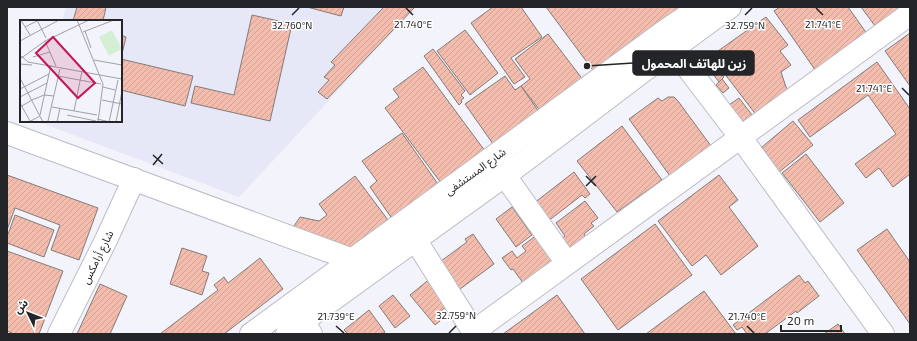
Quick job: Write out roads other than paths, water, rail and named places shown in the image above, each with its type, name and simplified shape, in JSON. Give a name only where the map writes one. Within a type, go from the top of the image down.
[{"type":"street","name":"شارع المستشفى","points":[[251,334],[298,324],[416,241],[505,176],[667,41],[700,7]]},
{"type":"street","name":"شارع المستشفى","points":[[298,324],[353,260],[667,41],[730,7]]},
{"type":"street","points":[[416,241],[474,333],[567,263],[910,14]]},
{"type":"street","points":[[667,41],[741,138],[883,334]]},
{"type":"street","points":[[7,133],[353,260]]},
{"type":"street","points":[[505,176],[567,263]]},
{"type":"street","name":"شارع أرامكس","points":[[59,334],[106,240],[134,179]]},
{"type":"place","name":"زين للهاتف المحمول","points":[[587,66]]}]
